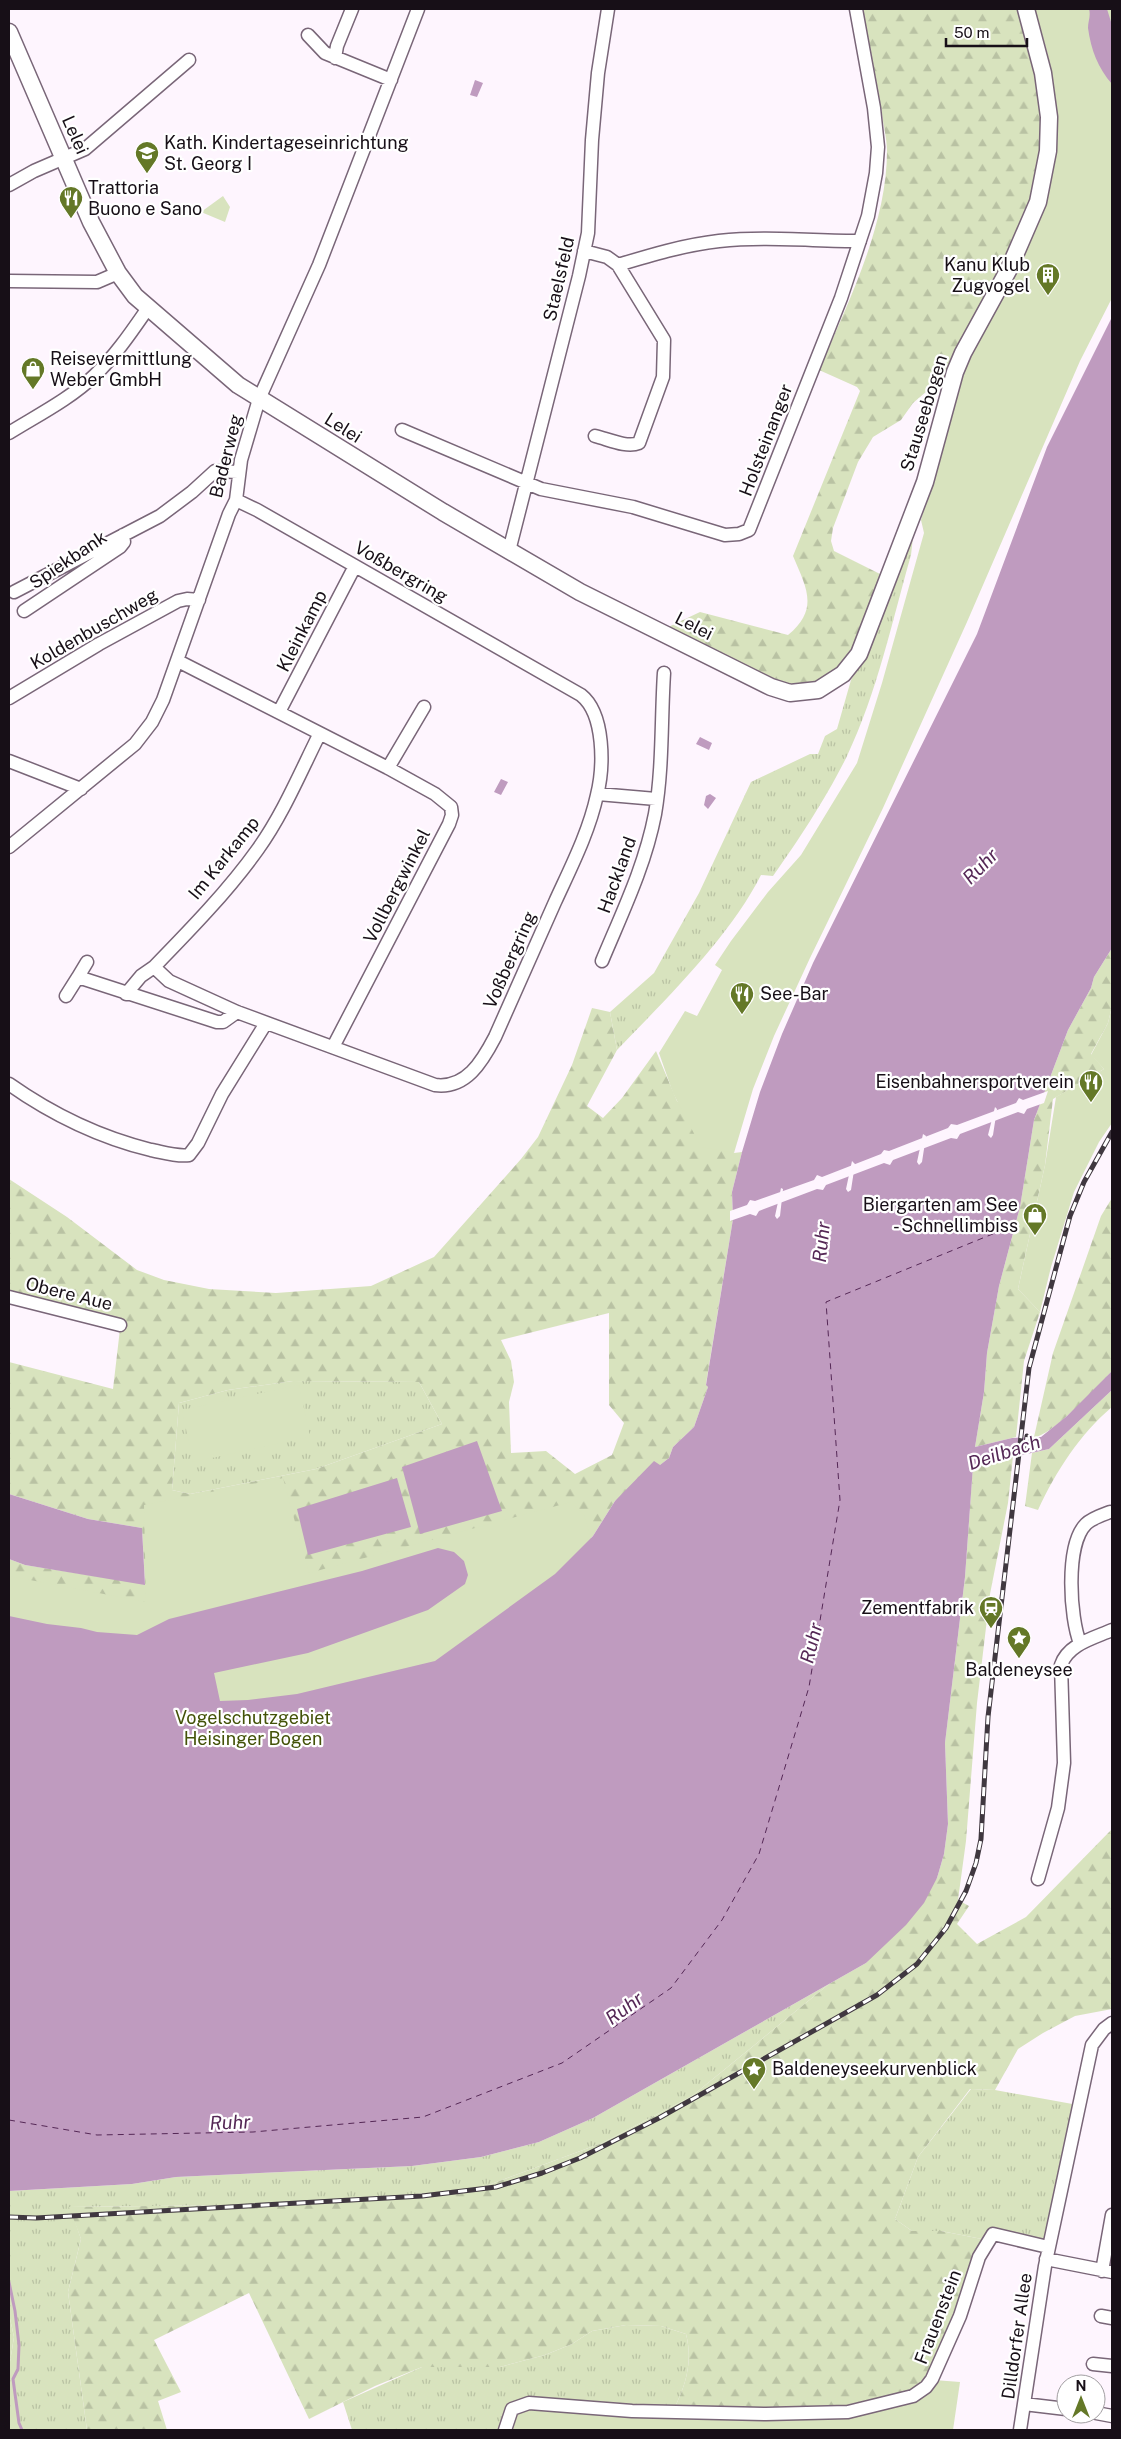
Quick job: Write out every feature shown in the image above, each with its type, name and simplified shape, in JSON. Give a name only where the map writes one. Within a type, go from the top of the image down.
[{"type":"street","points":[[335,58],[337,46],[352,9]]},
{"type":"street","name":"Baderweg","points":[[9,847],[135,744],[152,722],[163,700],[229,514],[236,500],[238,472],[246,438],[259,399],[318,265],[418,9]]},
{"type":"street","name":"Staelsfeld","points":[[509,551],[588,232],[593,122],[608,9]]},
{"type":"street","name":"Holsteinanger","points":[[402,430],[526,484],[542,489],[633,507],[725,535],[746,532],[755,518],[841,298],[868,216],[875,182],[878,146],[874,108],[856,9]]},
{"type":"street","name":"Stauseebogen","points":[[810,693],[825,687],[838,678],[859,654],[924,482],[955,372],[963,353],[1009,269],[1038,202],[1048,151],[1049,117],[1043,72],[1026,9]]},
{"type":"street","name":"Lelei","points":[[9,32],[12,49],[64,159],[91,222],[118,273],[135,296],[238,386],[509,551],[580,592],[751,678],[781,691],[810,693]]},
{"type":"street","points":[[308,34],[317,46],[335,58],[391,80]]},
{"type":"street","points":[[9,185],[91,145],[189,60]]},
{"type":"street","points":[[618,265],[693,244],[719,241],[777,239],[860,241]]},
{"type":"street","points":[[584,251],[607,257],[618,265],[664,340],[664,377],[639,443],[633,446],[595,436]]},
{"type":"street","points":[[9,281],[97,282],[118,273]]},
{"type":"street","points":[[9,433],[67,397],[95,375],[122,344],[148,308]]},
{"type":"street","name":"Spiekbank","points":[[14,592],[160,516],[192,492],[215,470],[238,472]]},
{"type":"street","name":"Voßbergring","points":[[236,500],[257,510],[588,700],[596,714],[600,735],[598,794],[583,839],[495,1037],[486,1054],[469,1075],[450,1086],[435,1086],[266,1023]]},
{"type":"street","name":"Spiekbank","points":[[24,611],[120,547],[124,542],[123,535]]},
{"type":"street","name":"Kleinkamp","points":[[279,712],[355,566]]},
{"type":"street","name":"Koldenbuschweg","points":[[9,698],[99,644],[178,601],[187,599],[199,600]]},
{"type":"street","name":"Vollbergwinkel","points":[[178,661],[388,768],[446,801],[451,807],[452,814],[333,1047]]},
{"type":"street","name":"Hackland","points":[[602,961],[642,865],[652,826],[656,799],[664,673]]},
{"type":"street","points":[[388,768],[424,706]]},
{"type":"street","name":"Im Karkamp","points":[[126,994],[141,976],[154,967],[259,848],[274,824],[320,734]]},
{"type":"street","points":[[9,761],[82,789]]},
{"type":"street","points":[[598,794],[656,799]]},
{"type":"street","points":[[66,996],[87,962]]},
{"type":"street","points":[[9,1084],[70,1122],[96,1134],[156,1151],[189,1155],[198,1143],[236,1070],[266,1023],[169,981],[154,967]]},
{"type":"street","points":[[78,977],[217,1022],[223,1022],[237,1012]]},
{"type":"street","name":"Obere Aue","points":[[9,1297],[120,1325]]},
{"type":"street","points":[[1080,1643],[1074,1624],[1072,1596],[1074,1557],[1080,1532],[1086,1524],[1110,1512]]},
{"type":"street","points":[[1038,1879],[1058,1808],[1064,1763],[1061,1665],[1068,1652],[1080,1643],[1112,1630]]},
{"type":"street","points":[[1107,2271],[1047,2253],[1092,2045],[1104,2028],[1112,2022]]},
{"type":"street","points":[[1107,2271],[1112,2215]]},
{"type":"street","name":"Frauenstein","points":[[505,2430],[512,2409],[530,2403],[632,2411],[775,2414],[848,2412],[913,2396],[932,2380],[960,2316],[986,2242],[993,2234],[1047,2253]]},
{"type":"street","points":[[1107,2271],[1112,2252]]},
{"type":"street","name":"Dilldorfer Allee","points":[[1020,2430],[1047,2253]]},
{"type":"street","points":[[1093,2364],[1112,2366]]},
{"type":"street","points":[[1024,2404],[1056,2408]]},
{"type":"green space","points":[[863,9],[1020,9],[1033,51],[1042,110],[1042,140],[1030,206],[1009,255],[948,373],[913,403],[901,420],[873,437],[858,462],[833,528],[831,541],[834,551],[882,575],[855,643],[840,667],[831,676],[810,684],[786,685],[662,630],[700,612],[788,635],[798,625],[807,607],[806,589],[793,556],[860,391],[857,387],[819,370],[864,263],[880,207],[885,179],[886,141]]},
{"type":"green space","points":[[1033,9],[1112,9],[1112,298],[1080,361],[967,622],[883,808],[774,1036],[753,1089],[734,1153],[701,1147],[673,1093],[659,1053],[685,1011],[697,1016],[722,970],[715,965],[768,892],[801,855],[857,763],[882,683],[924,533],[921,520],[948,416],[961,376],[976,338],[1032,233],[1049,190],[1057,138],[1054,85],[1049,59]]},
{"type":"green space","points":[[223,196],[230,207],[225,222],[201,212]]},
{"type":"green space","points":[[911,536],[913,537],[911,555],[867,707],[858,732],[831,786],[773,876],[761,875],[748,899],[714,945],[676,989],[617,1050],[610,1012],[654,973],[699,893],[751,782],[810,754],[818,754],[825,736],[837,729],[851,680],[866,654]]},
{"type":"green space","points":[[1112,948],[1112,1006],[1108,1023],[1091,1054],[1104,1069],[1053,1099],[1045,1165],[1018,1289],[1040,1312],[1024,1361],[1016,1437],[975,1447],[984,1392],[987,1353],[999,1286],[1020,1207],[1034,1120],[1068,1030],[1091,988],[1094,977]]},
{"type":"green space","points":[[1112,1006],[1112,1123],[1099,1142],[1074,1192],[1051,1267],[1040,1312],[1018,1289],[1045,1165],[1056,1097],[1104,1069],[1091,1055],[1108,1023]]},
{"type":"green space","points":[[592,1008],[610,1012],[617,1050],[587,1106],[603,1118],[622,1098],[656,1051],[677,1101],[734,1153],[742,1152],[732,1192],[733,1219],[706,1384],[708,1387],[694,1427],[673,1447],[669,1458],[615,1501],[593,1536],[555,1574],[230,1605],[9,1616],[9,1559],[25,1565],[145,1584],[142,1528],[88,1519],[9,1494],[9,1362],[113,1389],[120,1329],[9,1295],[9,1179],[67,1217],[137,1270],[164,1280],[209,1289],[276,1293],[371,1286],[434,1257],[521,1159],[538,1137],[572,1065]],"holes":[[[609,1313],[609,1405],[624,1423],[612,1455],[575,1474],[546,1451],[511,1453],[509,1402],[514,1382],[511,1361],[501,1340]],[[293,1381],[419,1382],[442,1424],[316,1469],[190,1494],[172,1490],[179,1403],[228,1390]]]},
{"type":"green space","points":[[1112,1198],[1112,1371],[1062,1420],[1042,1435],[1034,1437],[1053,1353],[1101,1216]]},
{"type":"green space","points":[[293,1381],[419,1382],[442,1424],[316,1469],[190,1494],[172,1490],[179,1403],[228,1390]]},
{"type":"green space","points":[[299,1385],[310,1437],[193,1462],[182,1410]]},
{"type":"green space","points":[[1112,1390],[1112,1407],[1079,1441],[1061,1467],[1038,1510],[1025,1506],[1032,1453],[1049,1449]]},
{"type":"green space","points":[[1013,1456],[1008,1503],[990,1594],[977,1703],[966,1841],[958,1900],[969,1906],[957,1924],[977,1944],[1026,1917],[1112,1829],[1112,2009],[1075,2016],[1018,2049],[995,2090],[970,2089],[918,2157],[895,2219],[912,2231],[941,2231],[987,2240],[924,2387],[847,2410],[674,2409],[687,2373],[689,2354],[686,2334],[661,2326],[626,2325],[592,2331],[572,2344],[545,2355],[500,2367],[422,2367],[375,2386],[309,2419],[249,2293],[154,2340],[181,2392],[158,2401],[167,2430],[87,2430],[68,2292],[81,2239],[69,2207],[234,2205],[433,2193],[483,2187],[602,2143],[692,2096],[829,1984],[866,1963],[937,1878],[944,1854],[948,1824],[945,1743],[965,1577],[973,1465]]},
{"type":"green space","name":"Vogelschutzgebiet Heisinger Bogen","points":[[283,1478],[309,1573],[571,1502],[584,1515],[596,1555],[556,1664],[9,1790],[9,1576],[146,1602],[144,1505]]},
{"type":"green space","points":[[829,1984],[692,2096],[602,2143],[483,2187],[433,2193],[234,2205],[70,2207],[81,2239],[68,2292],[87,2430],[9,2430],[9,2368],[14,2337],[9,2314],[9,2191],[132,2184],[176,2177],[412,2166],[481,2157],[539,2142],[593,2118]]},
{"type":"green space","points":[[971,2089],[995,2090],[1078,2105],[1048,2246],[987,2240],[941,2231],[912,2231],[895,2219],[918,2157]]},
{"type":"green space","points":[[9,2314],[14,2337],[9,2368]]},
{"type":"green space","points":[[626,2325],[661,2326],[686,2334],[689,2354],[687,2373],[674,2409],[504,2430],[352,2430],[343,2402],[422,2367],[500,2367],[545,2355],[572,2344],[592,2331]]},
{"type":"green space","points":[[934,2380],[960,2382],[953,2430],[506,2430],[517,2408],[867,2410]]},
{"type":"water","points":[[1089,9],[1107,9],[1112,25],[1112,84],[1103,72],[1093,51],[1088,28]]},
{"type":"water","points":[[475,80],[483,83],[477,97],[470,95]]},
{"type":"water","name":"Baldeneysee","points":[[1112,317],[1112,948],[1094,977],[1091,988],[1068,1030],[1034,1120],[1020,1207],[999,1286],[987,1353],[984,1392],[975,1447],[1012,1438],[1041,1437],[1067,1416],[1112,1371],[1112,1390],[1049,1449],[973,1466],[965,1577],[945,1743],[948,1824],[944,1854],[937,1878],[924,1903],[906,1925],[866,1963],[593,2118],[539,2142],[481,2157],[412,2166],[176,2177],[132,2184],[9,2191],[9,1616],[97,1632],[137,1635],[169,1619],[362,1571],[438,1548],[454,1552],[464,1561],[468,1575],[465,1584],[428,1610],[308,1653],[214,1673],[220,1701],[248,1700],[297,1694],[435,1661],[555,1574],[593,1536],[615,1501],[654,1461],[660,1465],[669,1458],[673,1447],[694,1427],[708,1387],[706,1385],[733,1219],[732,1192],[760,1092],[782,1034],[813,963],[977,634],[1047,447]],"holes":[[[995,1107],[997,1109],[993,1135],[991,1138],[988,1135]],[[923,1134],[926,1136],[922,1162],[919,1165],[917,1162]],[[852,1161],[855,1164],[851,1190],[848,1192],[846,1189]],[[781,1188],[783,1189],[780,1216],[777,1219],[775,1216]]]},
{"type":"water","points":[[700,737],[712,743],[709,750],[696,744]]},
{"type":"water","points":[[501,779],[508,782],[501,795],[494,792]]},
{"type":"water","points":[[710,794],[716,798],[708,809],[704,805],[706,796]]},
{"type":"water","points":[[477,1441],[502,1511],[420,1534],[402,1467]]},
{"type":"water","points":[[397,1478],[411,1527],[308,1555],[297,1509]]},
{"type":"water","points":[[9,1494],[88,1519],[142,1528],[145,1585],[25,1565],[9,1559]]},
{"type":"pier","points":[[1048,1091],[1044,1103],[1027,1109],[1024,1114],[1018,1112],[960,1134],[957,1139],[951,1138],[893,1160],[890,1165],[884,1163],[826,1185],[823,1190],[817,1189],[759,1211],[756,1216],[750,1214],[730,1221],[730,1211],[747,1205],[750,1200],[755,1201],[814,1180],[817,1175],[822,1177],[881,1154],[884,1150],[889,1151],[948,1128],[951,1124],[957,1125],[1016,1103],[1019,1098],[1023,1100]]},
{"type":"waterway","points":[[9,2282],[19,2345],[18,2369],[13,2379],[19,2423],[22,2430]]},
{"type":"ferry route","points":[[9,2120],[97,2135],[253,2132],[423,2117],[562,2063],[671,1988],[722,1920],[759,1854],[809,1687],[840,1500],[826,1302],[1000,1231]]},
{"type":"railway","points":[[9,2217],[36,2218],[422,2196],[496,2187],[542,2173],[580,2158],[659,2118],[877,1995],[917,1964],[946,1928],[966,1891],[976,1863],[981,1839],[988,1717],[1029,1368],[1070,1216],[1084,1182],[1112,1132]]},
{"type":"railway","points":[[1026,1446],[1027,1436]]},
{"type":"place","name":"Kath. Kindertageseinrichtung St. Georg I","points":[[147,174]]},
{"type":"place","name":"Trattoria Buono e Sano","points":[[71,219]]},
{"type":"place","name":"Kanu Klub Zugvogel","points":[[1048,296]]},
{"type":"place","name":"Reisevermittlung Weber GmbH","points":[[33,390]]},
{"type":"place","name":"See-Bar","points":[[742,1015]]},
{"type":"place","name":"Eisenbahnersportverein","points":[[1091,1103]]},
{"type":"place","name":"Biergarten am See - Schnellimbiss","points":[[1035,1236]]},
{"type":"place","name":"Zementfabrik","points":[[991,1629]]},
{"type":"place","name":"Baldeneysee","points":[[1019,1659]]},
{"type":"place","name":"Baldeneyseekurvenblick","points":[[754,2090]]},
{"type":"water label","name":"Ruhr","points":[[980,866]]},
{"type":"water label","name":"Ruhr","points":[[821,1242]]},
{"type":"water label","name":"Deilbach","points":[[1004,1452]]},
{"type":"water label","name":"Ruhr","points":[[811,1643]]},
{"type":"water label","name":"Ruhr","points":[[624,2008]]},
{"type":"water label","name":"Ruhr","points":[[230,2122]]}]
